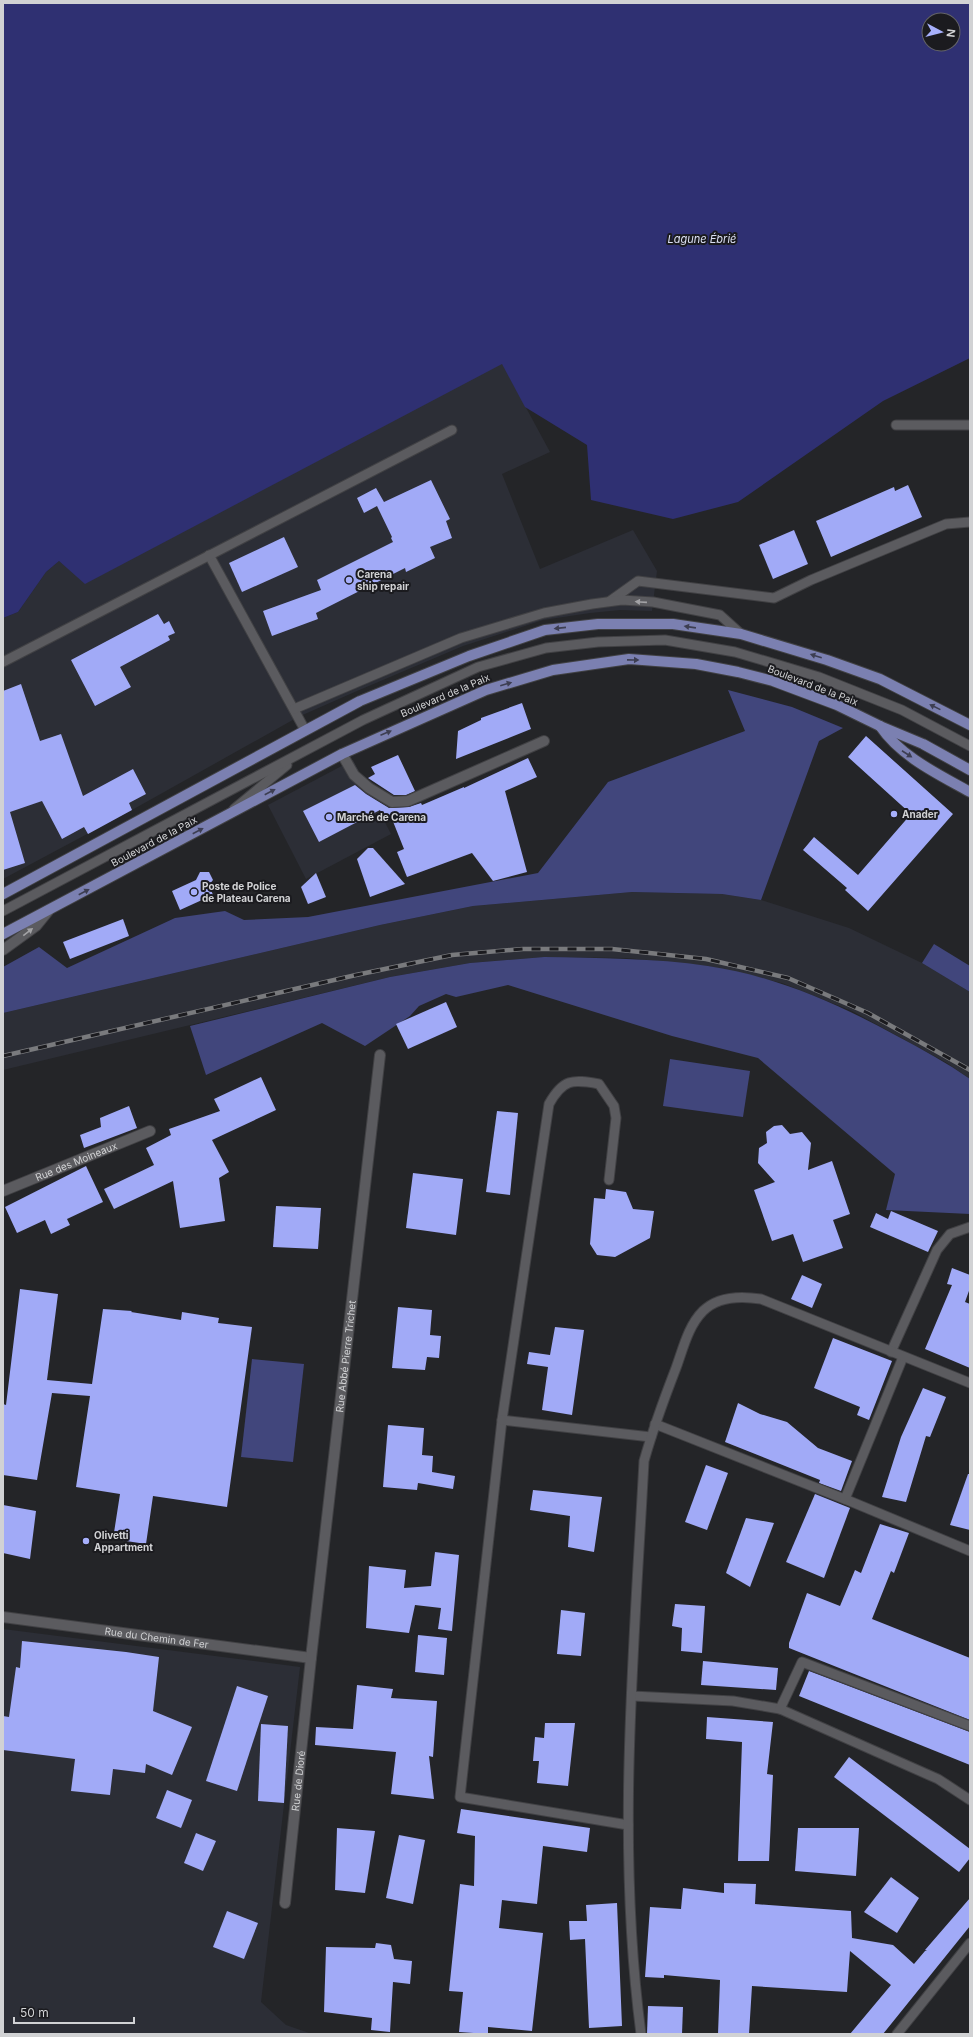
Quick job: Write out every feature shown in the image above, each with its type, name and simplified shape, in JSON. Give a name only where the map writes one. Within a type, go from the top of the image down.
[{"type":"main road","points":[[3,894],[360,701],[462,659],[546,630],[598,624],[673,624],[741,634],[827,660],[880,679],[970,724]]},
{"type":"main road","name":"Boulevard de la Paix","points":[[3,934],[342,754],[486,690],[553,670],[629,660],[696,664],[773,681],[836,705],[923,744],[970,770]]},
{"type":"main road","points":[[880,726],[890,740],[902,751],[970,792]]},
{"type":"street","points":[[342,754],[354,775],[360,781],[392,802],[400,802],[408,801],[544,741]]},
{"type":"street","points":[[3,950],[36,926],[49,910]]},
{"type":"street","name":"Rue Abbé Pierre Trichet","points":[[311,1658],[380,1055]]},
{"type":"street","name":"Rue des Moineaux","points":[[3,1191],[150,1131]]},
{"type":"street","name":"Rue du Chemin de Fer","points":[[3,1617],[311,1658]]},
{"type":"street","name":"Rue de Dioré","points":[[285,1903],[311,1658]]},
{"type":"lane","points":[[896,425],[970,425]]},
{"type":"lane","points":[[3,662],[452,430]]},
{"type":"lane","points":[[609,602],[638,581],[774,598],[811,580],[946,524],[970,522]]},
{"type":"lane","points":[[209,555],[305,730]]},
{"type":"lane","points":[[294,709],[461,638],[544,613],[609,602],[622,600],[653,602],[720,614],[741,634]]},
{"type":"lane","name":"Boulevard de la Paix","points":[[3,911],[363,720],[478,667],[546,648],[598,642],[665,640],[735,652],[819,677],[902,710],[970,746]]},
{"type":"lane","points":[[223,817],[304,751]]},
{"type":"lane","points":[[233,789],[242,807]]},
{"type":"lane","points":[[609,1180],[616,1118],[614,1106],[599,1084],[584,1081],[573,1081],[558,1088],[549,1104],[502,1420],[460,1797],[628,1825]]},
{"type":"lane","points":[[891,1352],[937,1250],[950,1234],[970,1227]]},
{"type":"lane","points":[[641,2034],[629,1907],[628,1825],[632,1696],[644,1461],[655,1424],[690,1328],[703,1310],[723,1299],[746,1297],[761,1299],[970,1383]]},
{"type":"lane","points":[[845,1499],[904,1357]]},
{"type":"lane","points":[[502,1420],[651,1437]]},
{"type":"lane","points":[[655,1424],[845,1499],[970,1551]]},
{"type":"lane","points":[[780,1709],[802,1662],[970,1726]]},
{"type":"lane","points":[[632,1696],[733,1701],[780,1709],[938,1779],[970,1800]]},
{"type":"lane","points":[[897,2034],[970,1943]]},
{"type":"shaded area","points":[[502,363],[550,452],[502,474],[540,569],[633,530],[657,571],[652,611],[620,610],[543,620],[463,646],[298,717],[132,810],[3,879],[3,618],[18,612],[46,572],[59,561],[86,583]]},
{"type":"shaded area","points":[[728,690],[792,707],[843,728],[819,741],[761,900],[722,894],[632,892],[473,906],[380,925],[3,1013],[3,967],[39,947],[67,968],[175,918],[225,911],[244,920],[308,917],[538,873],[608,782],[745,731]]},
{"type":"shaded area","name":"Marché de Carena","points":[[353,760],[391,834],[306,879],[268,805]]},
{"type":"shaded area","points":[[632,892],[722,894],[761,900],[849,928],[922,963],[970,992],[970,1079],[947,1063],[852,1011],[782,983],[708,966],[626,958],[544,957],[470,963],[390,977],[3,1070],[3,1013],[380,925],[473,906]]},
{"type":"shaded area","points":[[934,944],[970,966],[970,992],[922,963]]},
{"type":"shaded area","points":[[544,957],[667,961],[708,966],[757,977],[805,992],[828,1002],[874,1024],[943,1062],[970,1079],[970,1214],[886,1210],[895,1174],[758,1058],[672,1036],[508,985],[456,997],[446,994],[419,1006],[410,1016],[365,1046],[322,1023],[206,1075],[190,1026],[390,977],[470,963]]},
{"type":"shaded area","points":[[670,1059],[750,1071],[743,1117],[663,1106]]},
{"type":"shaded area","points":[[252,1359],[304,1364],[293,1462],[241,1457]]},
{"type":"shaded area","points":[[3,1629],[300,1667],[261,2002],[286,2025],[312,2034],[3,2034]]},
{"type":"water","name":"Lagune Ébrié","points":[[3,3],[970,3],[970,358],[883,401],[738,502],[673,519],[591,500],[587,445],[525,407],[502,364],[85,584],[59,561],[46,572],[18,612],[3,618]]},
{"type":"building","points":[[431,480],[450,519],[446,521],[452,538],[430,547],[435,558],[406,572],[405,568],[316,613],[318,619],[272,636],[263,611],[321,590],[317,580],[393,542],[377,506],[364,513],[357,498],[376,488],[384,502]]},
{"type":"building","points":[[908,485],[922,517],[831,557],[816,521],[894,487],[895,491]]},
{"type":"building","points":[[794,530],[808,564],[773,579],[759,545]]},
{"type":"building","points":[[284,537],[298,567],[242,592],[229,563]]},
{"type":"building","points":[[158,614],[164,624],[169,621],[175,633],[168,636],[170,640],[120,667],[131,687],[95,706],[71,660]]},
{"type":"building","points":[[21,684],[40,741],[61,734],[83,796],[133,769],[146,794],[129,803],[132,810],[88,834],[84,827],[62,839],[42,801],[10,812],[25,863],[3,870],[3,691]]},
{"type":"building","points":[[522,703],[531,729],[456,759],[458,731],[481,720],[481,718]]},
{"type":"building","points":[[866,736],[953,814],[868,911],[845,890],[847,888],[803,850],[814,837],[858,875],[911,814],[848,757]]},
{"type":"building","points":[[398,755],[415,791],[406,795],[394,795],[368,778],[375,774],[371,767]]},
{"type":"building","points":[[528,758],[537,777],[505,791],[527,872],[493,881],[472,853],[407,877],[397,852],[404,849],[392,819],[385,822],[380,810],[319,842],[303,811],[355,785],[366,794],[389,808],[409,807],[421,803],[422,805],[464,788]]},
{"type":"building","points":[[368,848],[373,848],[405,884],[370,897],[357,859]]},
{"type":"building","points":[[200,872],[209,872],[213,880],[209,885],[213,895],[180,910],[172,891],[196,880]]},
{"type":"building","points":[[316,873],[326,897],[308,904],[301,887]]},
{"type":"building","points":[[123,919],[129,936],[70,959],[63,942]]},
{"type":"building","points":[[446,1002],[457,1027],[408,1049],[396,1024]]},
{"type":"building","points":[[261,1077],[276,1110],[212,1140],[229,1172],[219,1178],[225,1221],[180,1228],[173,1181],[114,1209],[104,1189],[154,1165],[146,1148],[171,1135],[169,1129],[220,1111],[214,1099]]},
{"type":"building","points":[[129,1106],[137,1128],[84,1148],[80,1135],[101,1127],[100,1118]]},
{"type":"building","points":[[497,1111],[518,1113],[510,1195],[486,1192]]},
{"type":"building","points":[[782,1125],[790,1134],[802,1132],[811,1143],[808,1170],[832,1161],[850,1214],[833,1220],[843,1248],[803,1262],[793,1234],[772,1241],[754,1190],[775,1182],[758,1163],[759,1148],[767,1143],[766,1132],[774,1126]]},
{"type":"building","points":[[86,1166],[103,1202],[67,1219],[70,1225],[51,1234],[45,1220],[17,1233],[5,1207]]},
{"type":"building","points":[[413,1173],[463,1179],[456,1235],[406,1228]]},
{"type":"building","points":[[606,1189],[626,1192],[633,1209],[654,1211],[650,1238],[615,1257],[597,1255],[590,1244],[594,1198],[605,1199]]},
{"type":"building","points":[[276,1206],[321,1208],[318,1249],[273,1247]]},
{"type":"building","points":[[891,1211],[938,1231],[928,1252],[870,1227],[876,1213],[888,1219]]},
{"type":"building","points":[[952,1268],[970,1275],[970,1288],[965,1302],[970,1304],[970,1368],[925,1349],[952,1285],[947,1284]]},
{"type":"building","points":[[802,1275],[822,1284],[812,1308],[791,1299]]},
{"type":"building","points":[[20,1289],[58,1294],[47,1380],[92,1384],[103,1309],[132,1311],[131,1312],[181,1320],[182,1312],[219,1318],[218,1323],[252,1327],[227,1507],[153,1496],[146,1544],[113,1539],[120,1494],[76,1487],[90,1396],[52,1393],[37,1480],[3,1475],[3,1404],[6,1405]]},
{"type":"building","points":[[398,1307],[432,1310],[430,1335],[441,1336],[439,1358],[427,1357],[425,1370],[392,1368]]},
{"type":"building","points":[[555,1327],[584,1330],[572,1415],[542,1410],[548,1367],[527,1364],[529,1352],[550,1355]]},
{"type":"building","points":[[833,1338],[892,1361],[869,1420],[857,1415],[860,1407],[814,1388]]},
{"type":"building","points":[[923,1388],[946,1397],[930,1437],[926,1436],[906,1502],[882,1497],[901,1437]]},
{"type":"building","points":[[738,1403],[760,1414],[787,1422],[818,1448],[852,1461],[841,1491],[819,1483],[820,1480],[725,1442]]},
{"type":"building","points":[[388,1425],[424,1428],[422,1455],[433,1456],[432,1472],[455,1476],[453,1489],[418,1483],[417,1490],[383,1487]]},
{"type":"building","points":[[706,1465],[728,1473],[707,1530],[685,1522]]},
{"type":"building","points":[[968,1474],[970,1474],[970,1530],[950,1525]]},
{"type":"building","points":[[533,1490],[602,1497],[594,1552],[568,1547],[570,1516],[530,1510]]},
{"type":"building","points":[[815,1494],[850,1508],[824,1578],[786,1562]]},
{"type":"building","points":[[3,1505],[36,1511],[30,1559],[3,1553]]},
{"type":"building","points":[[746,1518],[774,1523],[750,1587],[726,1573]]},
{"type":"building","points":[[880,1524],[909,1533],[894,1573],[891,1571],[872,1619],[970,1658],[970,1720],[789,1648],[789,1643],[807,1593],[840,1606],[855,1570],[861,1573]]},
{"type":"building","points":[[435,1552],[459,1555],[452,1631],[438,1629],[441,1608],[415,1605],[409,1633],[366,1628],[369,1566],[406,1570],[404,1588],[431,1586]]},
{"type":"building","points":[[675,1604],[705,1606],[702,1653],[681,1651],[682,1628],[672,1626]]},
{"type":"building","points":[[561,1610],[585,1613],[581,1656],[557,1654]]},
{"type":"building","points":[[418,1635],[447,1638],[444,1675],[415,1672]]},
{"type":"building","points":[[22,1641],[159,1657],[153,1711],[192,1727],[172,1775],[146,1764],[145,1773],[113,1769],[110,1795],[71,1791],[75,1759],[3,1750],[3,1716],[9,1717],[16,1667],[20,1668]]},
{"type":"building","points":[[703,1661],[778,1668],[776,1690],[701,1685]]},
{"type":"building","points":[[809,1671],[970,1732],[970,1765],[799,1696]]},
{"type":"building","points":[[357,1685],[393,1689],[391,1698],[437,1701],[433,1757],[429,1756],[434,1799],[391,1794],[396,1752],[315,1745],[316,1727],[353,1729]]},
{"type":"building","points":[[237,1686],[268,1696],[237,1791],[206,1781]]},
{"type":"building","points":[[707,1717],[773,1722],[767,1774],[773,1775],[769,1861],[738,1861],[742,1742],[706,1739]]},
{"type":"building","points":[[545,1723],[575,1723],[568,1786],[537,1783],[539,1761],[533,1761],[535,1737],[544,1738]]},
{"type":"building","points":[[261,1724],[288,1726],[284,1803],[258,1801]]},
{"type":"building","points":[[849,1757],[970,1849],[970,1858],[959,1872],[834,1777]]},
{"type":"building","points":[[167,1790],[192,1800],[181,1828],[156,1818]]},
{"type":"building","points":[[461,1809],[590,1828],[587,1852],[543,1846],[537,1904],[502,1900],[499,1928],[543,1933],[532,2031],[488,2027],[488,2034],[459,2032],[463,1992],[449,1991],[460,1884],[474,1886],[475,1836],[457,1833]]},
{"type":"building","points":[[337,1828],[375,1831],[365,1893],[335,1890]]},
{"type":"building","points":[[798,1828],[859,1828],[856,1876],[795,1871]]},
{"type":"building","points":[[196,1833],[216,1841],[203,1871],[184,1863]]},
{"type":"building","points":[[399,1835],[425,1840],[413,1904],[386,1898]]},
{"type":"building","points":[[891,1877],[919,1898],[897,1933],[864,1912]]},
{"type":"building","points":[[724,1883],[756,1884],[755,1904],[851,1911],[852,1938],[893,1945],[914,1964],[925,1951],[927,1951],[925,1950],[970,1898],[970,1926],[883,2034],[850,2034],[891,1985],[850,1951],[847,1992],[752,1986],[749,2034],[718,2034],[720,1980],[664,1975],[664,1978],[645,1977],[650,1907],[681,1909],[683,1888],[724,1893]]},
{"type":"building","points":[[617,1903],[622,2026],[589,2028],[585,1939],[570,1940],[569,1921],[587,1921],[586,1905]]},
{"type":"building","points":[[227,1911],[258,1923],[244,1959],[213,1947]]},
{"type":"building","points":[[376,1943],[391,1945],[394,1959],[412,1961],[410,1984],[393,1982],[390,2032],[371,2030],[372,2018],[324,2012],[326,1947],[375,1948]]},
{"type":"building","points":[[648,2006],[683,2007],[682,2034],[647,2034]]},
{"type":"railway","points":[[3,1056],[356,975],[452,955],[523,949],[612,949],[706,959],[788,978],[868,1013],[970,1070]]},
{"type":"place","name":"Carena ship repair","points":[[349,580]]},
{"type":"place","name":"Anader","points":[[894,814]]},
{"type":"place","name":"Marché de Carena","points":[[329,817]]},
{"type":"place","name":"Poste de Police de Plateau Carena","points":[[194,892]]},
{"type":"place","name":"Olivetti Appartment","points":[[86,1541]]}]
